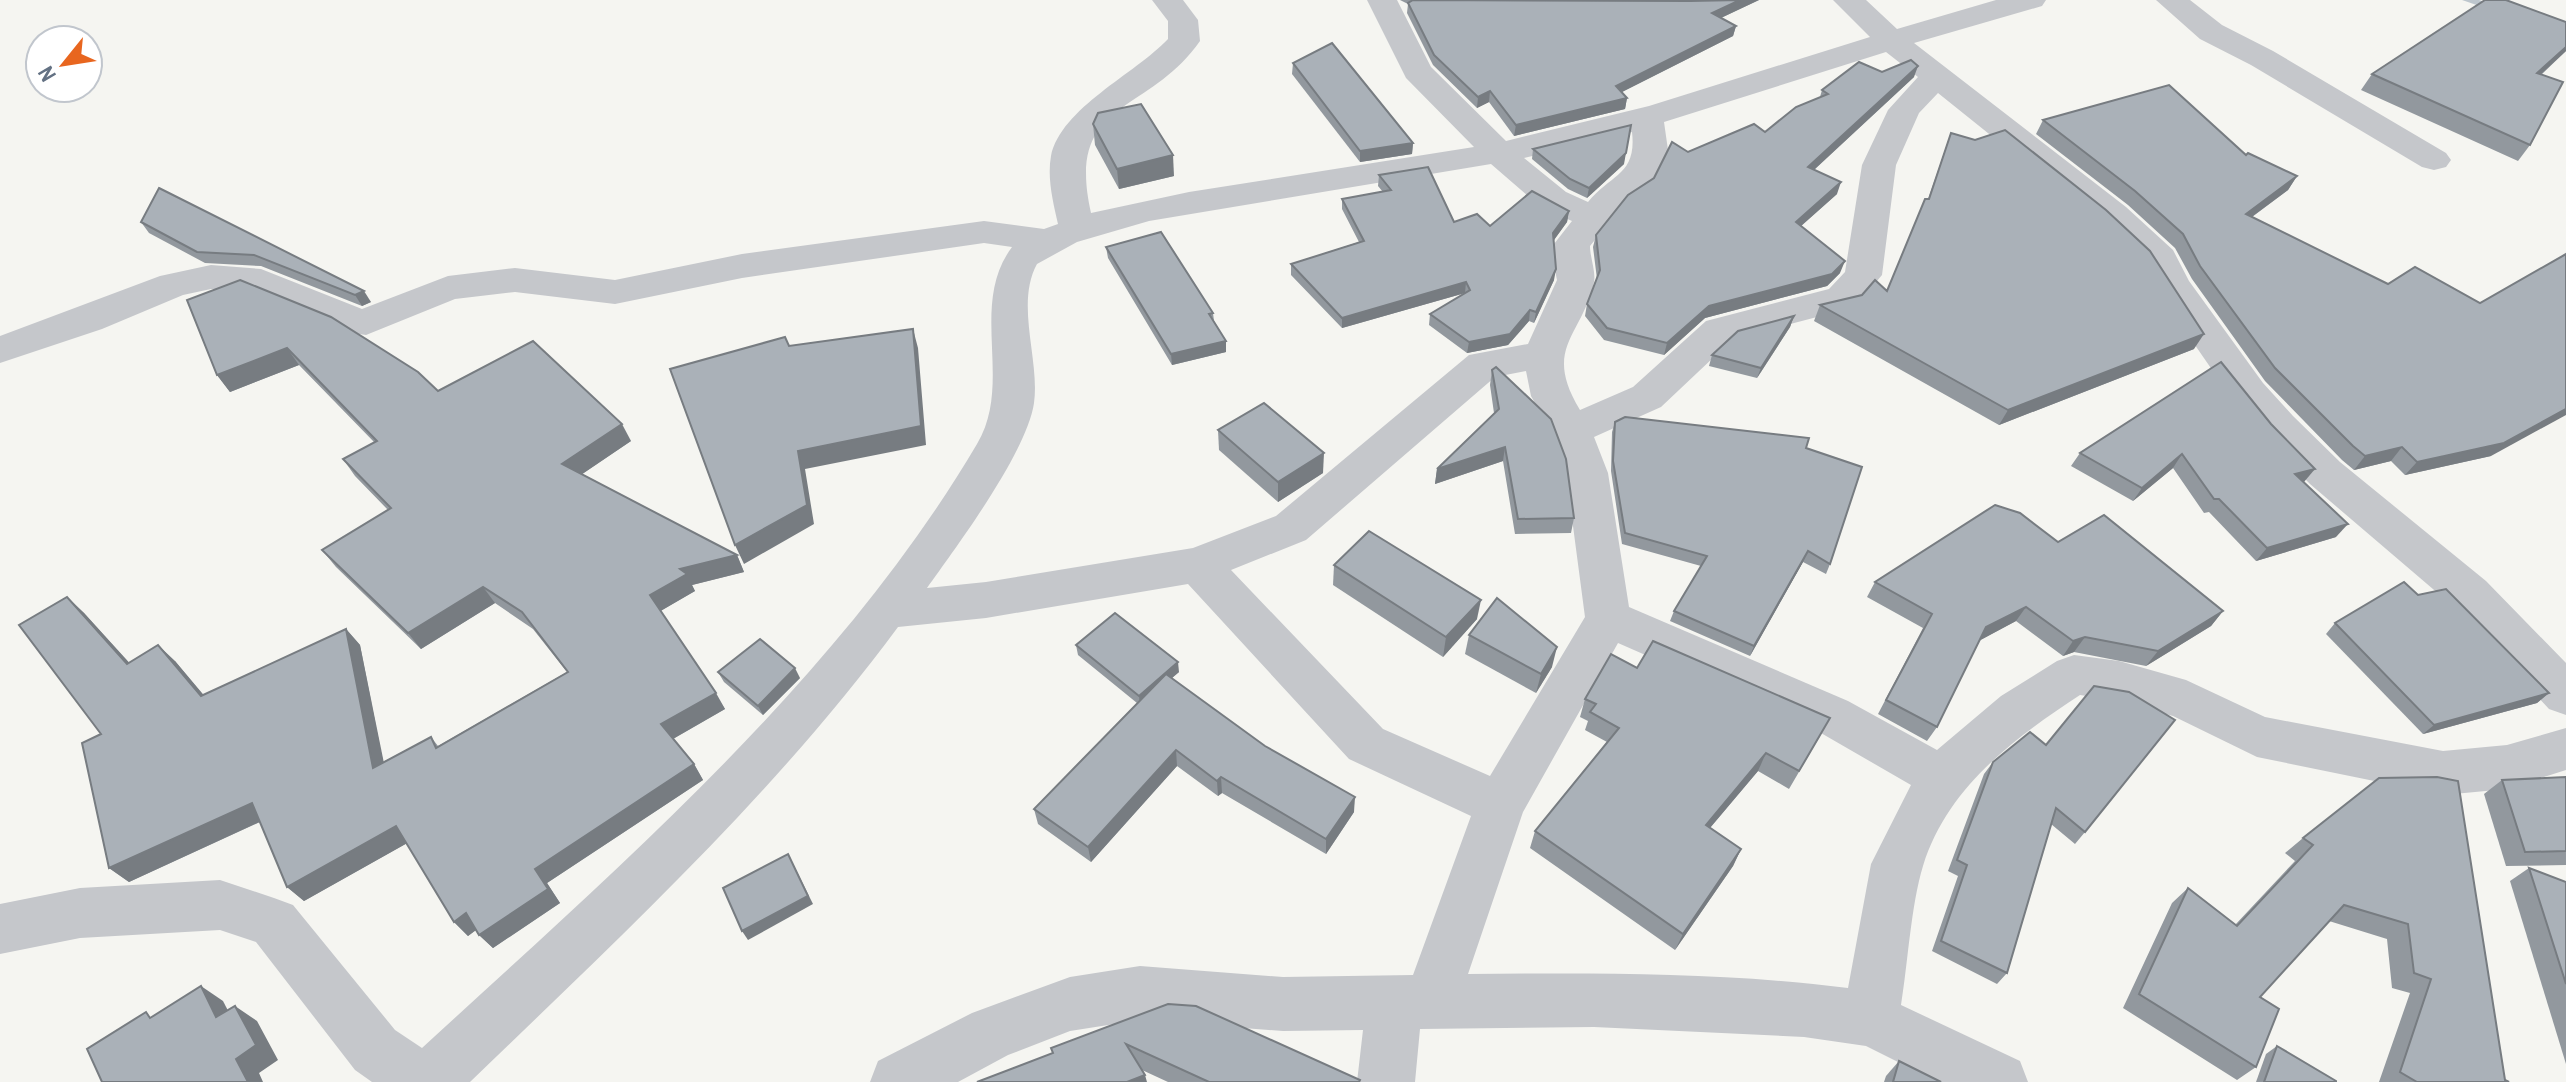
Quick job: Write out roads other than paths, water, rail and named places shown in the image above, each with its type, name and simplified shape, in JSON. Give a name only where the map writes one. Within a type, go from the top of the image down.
[{"type":"street","points":[[1062,236],[1066,192],[1064,168],[1070,141],[1091,116],[1169,60],[1184,41],[1183,20],[1167,0]]},
{"type":"street","points":[[1382,0],[1417,71],[1498,152],[1554,200],[1592,217]]},
{"type":"street","points":[[1848,0],[1891,40],[2113,215],[2160,258],[2172,284],[2249,393],[2278,426],[2325,473],[2470,594],[2566,695]]},
{"type":"street","points":[[0,929],[80,913],[220,905],[274,923],[375,1050],[426,1082],[695,827],[822,688],[933,546],[987,464],[1014,404],[1012,295],[1015,271],[1024,256],[1062,236],[1130,215],[1498,152],[1647,117],[1891,40],[2031,0]]},
{"type":"street","points":[[2171,0],[2211,32],[2275,65],[2434,160]]},
{"type":"street","points":[[1571,430],[1647,397],[1720,330],[1842,298],[1863,275],[1879,165],[1904,110],[1936,76]]},
{"type":"street","points":[[1386,1082],[1413,1002],[1500,805],[1608,618],[1587,473],[1571,430],[1551,396],[1542,355],[1576,280],[1571,261],[1572,244],[1611,197],[1637,181],[1651,150],[1647,117]]},
{"type":"street","points":[[0,350],[88,320],[173,285],[211,277],[248,278],[354,322],[366,322],[448,288],[462,286],[515,280],[615,292],[742,266],[984,232],[1062,236]]},
{"type":"street","points":[[883,610],[986,600],[1198,565],[1291,528],[1483,365],[1542,355]]},
{"type":"street","points":[[1198,565],[1366,744],[1500,805]]},
{"type":"street","points":[[1608,618],[1831,715],[1941,777]]},
{"type":"street","points":[[1871,1019],[1897,864],[1941,777],[2018,710],[2074,675],[2119,681],[2186,700],[2257,736],[2443,773],[2507,767],[2566,749]]},
{"type":"street","points":[[899,1082],[992,1033],[1070,1004],[1140,993],[1283,1004],[1706,1003],[1804,1010],[1871,1019],[1999,1082]]},
{"type":"waterway","points":[[2467,0],[2500,10]]}]
